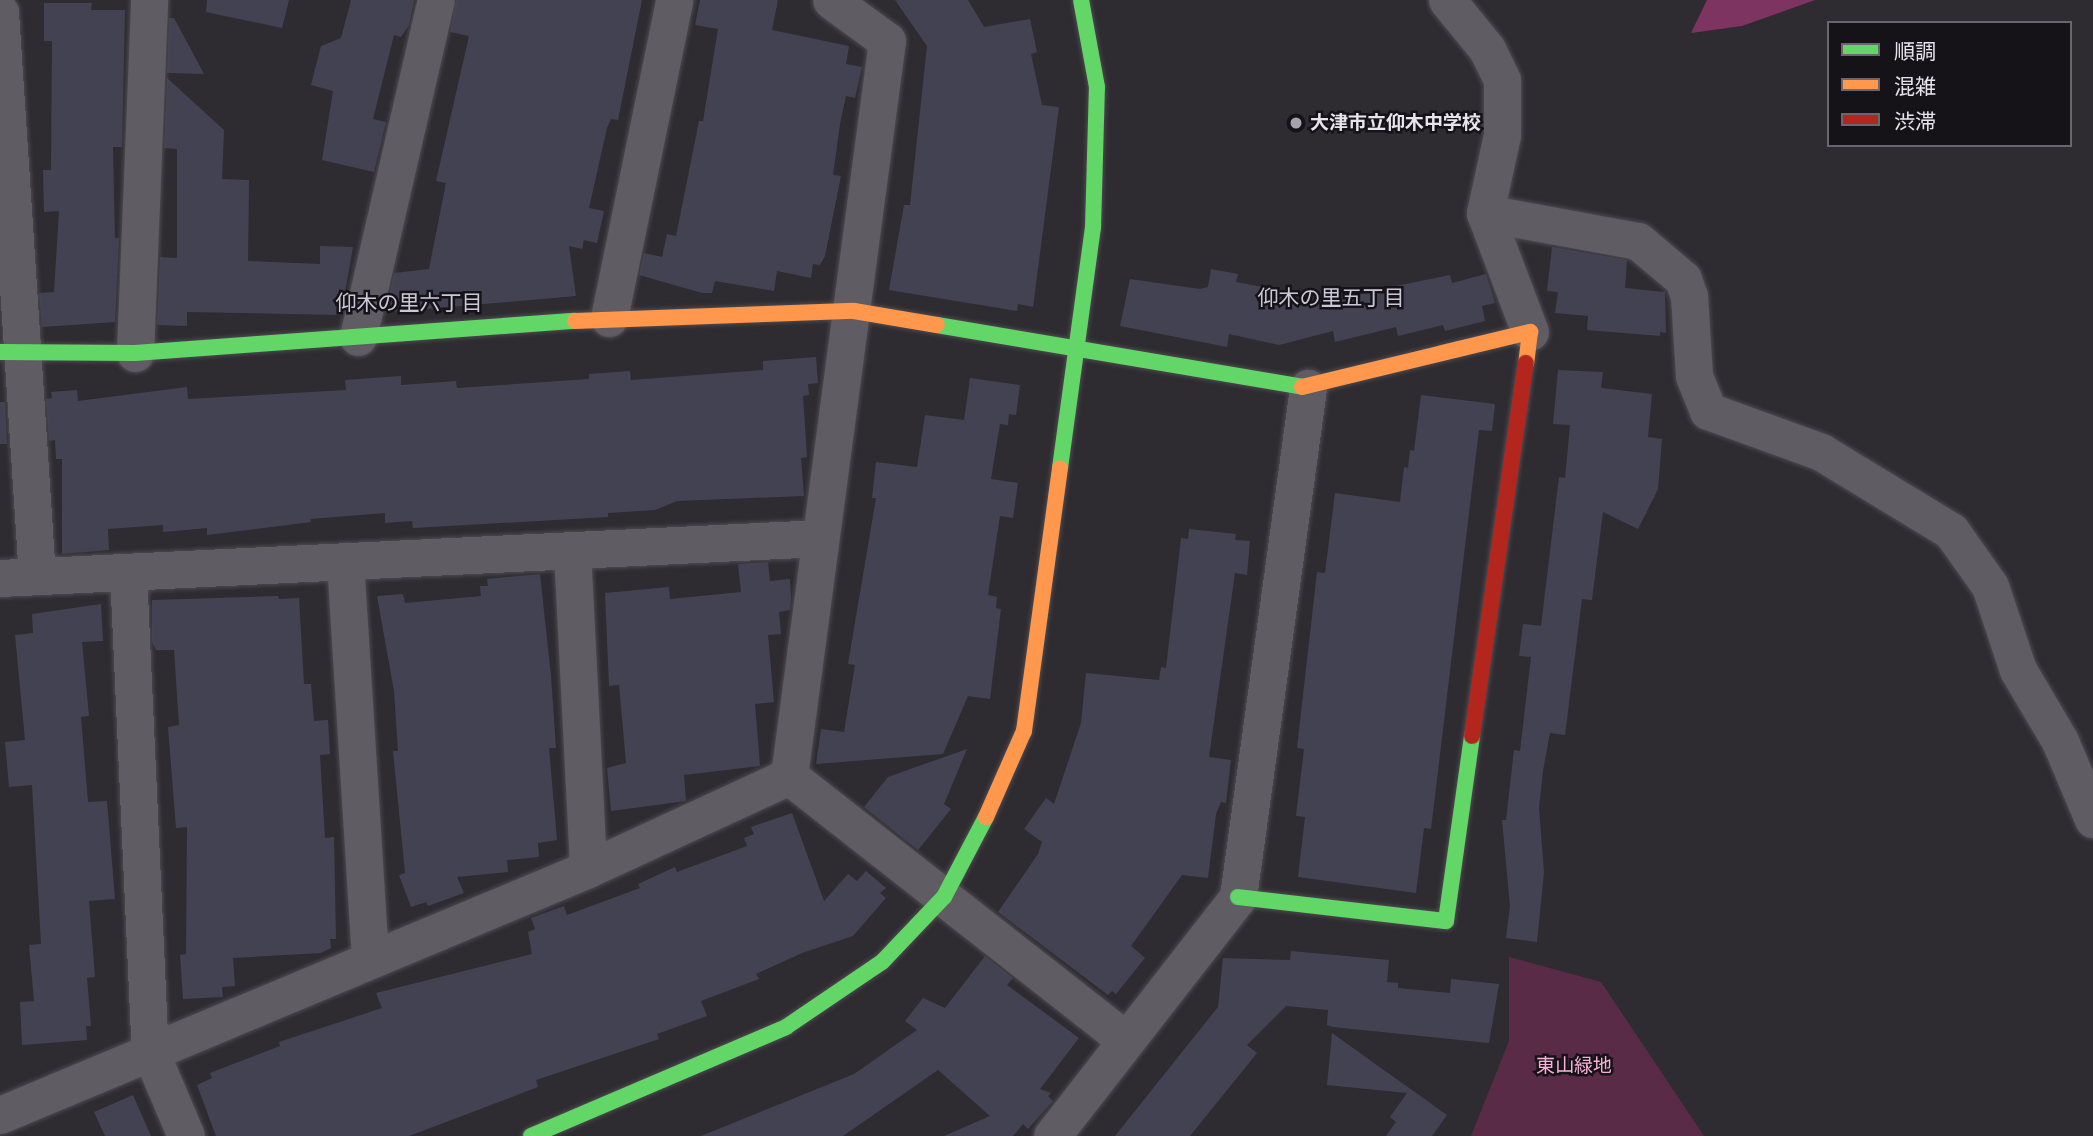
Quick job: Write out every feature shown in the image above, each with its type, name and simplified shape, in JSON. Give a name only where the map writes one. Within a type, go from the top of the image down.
[{"type":"street","points":[[135,353],[149,0]]},
{"type":"street","points":[[358,337],[436,0]]},
{"type":"street","points":[[609,318],[674,0]]},
{"type":"street","points":[[789,776],[820,538],[854,311],[887,41],[831,0]]},
{"type":"street","points":[[531,1136],[786,1027],[882,962],[944,897],[1024,731],[1076,348],[1097,162],[1097,88],[1081,0]]},
{"type":"street","points":[[1238,897],[1446,921],[1530,332],[1485,213],[1502,135],[1502,80],[1487,48],[1447,0]]},
{"type":"street","points":[[0,12],[11,351],[37,576]]},
{"type":"street","points":[[1485,213],[1638,241],[1683,279],[1689,296],[1696,385],[1708,411],[1821,452],[1951,531],[1990,586],[2018,670],[2060,741],[2093,819]]},
{"type":"street","points":[[11,351],[135,353],[609,318],[854,311],[1308,388],[1530,332]]},
{"type":"street","points":[[1052,1136],[1238,897],[1308,388]]},
{"type":"street","points":[[0,578],[820,538]]},
{"type":"street","points":[[572,550],[588,869]]},
{"type":"street","points":[[345,561],[370,957]]},
{"type":"street","points":[[128,572],[150,1051],[186,1136]]},
{"type":"street","points":[[789,776],[1125,1039]]},
{"type":"street","points":[[0,1115],[370,957],[588,869],[789,776]]},
{"type":"green space","name":"東山緑地","points":[[1509,957],[1601,982],[1704,1136],[1471,1136],[1509,1041]]},
{"type":"shaded area","points":[[1707,0],[1815,0],[1742,26],[1691,33]]},
{"type":"building","points":[[207,0],[289,0],[282,28],[206,12]]},
{"type":"building","points":[[351,0],[414,0],[409,25],[401,37],[394,35],[373,119],[386,122],[374,172],[322,160],[333,91],[311,85],[321,46],[341,38]]},
{"type":"building","points":[[456,0],[642,0],[618,120],[611,119],[607,128],[589,208],[604,211],[597,243],[584,240],[582,249],[569,246],[576,296],[392,312],[391,304],[387,304],[394,273],[429,269],[446,183],[436,181],[469,36],[450,32]]},
{"type":"building","points":[[700,0],[778,0],[772,30],[849,46],[846,64],[862,67],[855,98],[846,96],[840,124],[833,175],[841,176],[825,256],[820,265],[813,264],[811,278],[777,271],[774,291],[715,281],[712,293],[702,293],[639,275],[644,253],[662,257],[667,234],[676,236],[699,121],[703,121],[718,29],[695,25]]},
{"type":"building","points":[[895,0],[968,0],[984,27],[1030,19],[1037,52],[1031,54],[1042,105],[1059,107],[1033,307],[1018,304],[1017,311],[889,290],[904,205],[910,205],[927,46]]},
{"type":"building","points":[[44,3],[92,3],[91,10],[125,10],[122,147],[113,147],[115,238],[119,238],[115,322],[42,327],[39,293],[54,292],[59,211],[44,212],[43,170],[51,170],[52,41],[44,41]]},
{"type":"building","points":[[169,18],[174,18],[204,74],[167,73]]},
{"type":"building","points":[[167,78],[224,130],[222,179],[249,180],[248,261],[320,264],[320,246],[353,247],[341,315],[187,312],[187,326],[157,325],[160,257],[177,258],[177,149],[164,148]]},
{"type":"building","points":[[1552,247],[1627,260],[1625,288],[1665,292],[1666,333],[1660,332],[1660,336],[1587,330],[1588,316],[1555,313],[1558,292],[1547,291]]},
{"type":"building","points":[[1211,269],[1238,274],[1236,282],[1273,289],[1272,296],[1313,303],[1450,275],[1452,283],[1486,274],[1495,303],[1482,306],[1485,321],[1445,331],[1443,325],[1398,336],[1396,327],[1335,342],[1333,331],[1279,345],[1229,334],[1227,347],[1120,326],[1130,279],[1200,289],[1208,287]]},
{"type":"building","points":[[816,357],[818,383],[808,384],[809,395],[803,396],[807,457],[801,458],[804,496],[677,501],[655,510],[608,513],[608,517],[413,528],[412,521],[385,523],[385,513],[310,519],[311,522],[207,535],[207,528],[163,532],[163,525],[108,529],[109,550],[62,554],[62,459],[56,459],[55,440],[49,441],[46,399],[52,398],[51,392],[77,390],[78,401],[187,387],[188,399],[346,390],[345,380],[401,376],[401,385],[456,381],[457,388],[589,379],[589,374],[630,371],[631,380],[763,370],[763,361]]},
{"type":"building","points":[[1558,370],[1603,372],[1601,388],[1652,394],[1648,437],[1662,439],[1658,489],[1638,529],[1603,512],[1592,600],[1582,599],[1565,735],[1550,733],[1543,771],[1539,808],[1544,872],[1537,942],[1506,938],[1510,906],[1502,820],[1506,820],[1514,750],[1520,751],[1531,657],[1519,656],[1523,624],[1541,626],[1559,477],[1565,478],[1570,425],[1553,424]]},
{"type":"building","points":[[970,378],[1020,385],[1016,415],[1009,414],[1008,425],[1000,424],[991,479],[1018,483],[1013,518],[1000,516],[988,595],[997,597],[996,608],[1001,609],[990,699],[968,696],[943,754],[816,764],[821,729],[844,732],[855,665],[848,664],[876,498],[872,498],[876,462],[917,467],[925,415],[964,420]]},
{"type":"building","points":[[1421,395],[1495,404],[1492,431],[1479,430],[1431,829],[1424,828],[1416,893],[1298,877],[1305,817],[1296,816],[1304,749],[1297,748],[1317,572],[1325,573],[1335,493],[1400,502],[1404,467],[1408,468],[1410,450],[1414,451]]},
{"type":"building","points":[[0,402],[5,402],[7,444],[0,444]]},
{"type":"building","points":[[1189,529],[1236,534],[1235,540],[1250,541],[1247,575],[1235,573],[1209,757],[1231,760],[1226,803],[1221,802],[1216,814],[1208,878],[1182,875],[1131,946],[1145,958],[1116,994],[1112,991],[1108,995],[998,912],[1038,854],[1042,842],[1024,829],[1046,798],[1054,804],[1081,723],[1086,673],[1159,680],[1161,667],[1166,668],[1181,538],[1188,539]]},
{"type":"building","points":[[768,562],[770,581],[790,579],[791,599],[790,610],[779,612],[781,634],[768,635],[774,702],[755,704],[760,766],[684,775],[686,801],[611,811],[607,768],[626,763],[619,685],[609,686],[605,593],[669,587],[670,599],[741,592],[738,564]]},
{"type":"building","points":[[540,574],[556,748],[549,748],[557,840],[538,843],[539,857],[507,860],[508,872],[457,877],[464,893],[428,906],[426,902],[411,907],[399,875],[405,873],[393,751],[398,751],[394,691],[377,596],[403,594],[405,603],[481,596],[480,586],[488,586],[487,579]]},
{"type":"building","points":[[278,596],[279,599],[299,598],[304,684],[311,684],[314,721],[328,720],[330,754],[320,755],[325,838],[334,837],[336,939],[330,939],[331,948],[321,953],[233,958],[235,986],[222,987],[223,997],[183,999],[180,955],[186,954],[187,827],[176,828],[168,727],[179,725],[174,650],[156,650],[152,642],[152,600]]},
{"type":"building","points":[[101,604],[103,641],[82,642],[89,716],[81,717],[88,802],[107,801],[115,899],[89,901],[95,977],[87,978],[91,1026],[86,1026],[87,1040],[22,1045],[20,1002],[34,1001],[29,945],[41,944],[32,785],[9,787],[5,742],[25,740],[15,635],[33,633],[32,614]]},
{"type":"building","points":[[967,749],[944,804],[951,809],[918,850],[864,807],[888,777]]},
{"type":"building","points":[[792,813],[824,901],[848,874],[857,881],[866,871],[886,888],[880,893],[886,898],[853,936],[802,953],[756,974],[759,979],[701,1001],[707,1016],[657,1034],[659,1039],[536,1080],[538,1087],[409,1136],[216,1136],[197,1085],[212,1078],[210,1073],[280,1046],[279,1042],[382,1008],[376,993],[532,954],[528,932],[535,929],[531,918],[564,906],[567,915],[640,888],[638,884],[675,867],[677,872],[747,846],[744,838],[754,834],[751,827]]},
{"type":"building","points":[[1291,951],[1389,960],[1387,982],[1398,983],[1398,988],[1450,993],[1451,979],[1499,984],[1489,1043],[1333,1027],[1327,1025],[1328,1010],[1286,1006],[1247,1045],[1257,1053],[1190,1136],[1115,1136],[1218,1007],[1223,958],[1290,960]]},
{"type":"building","points":[[985,956],[1013,978],[1007,985],[1079,1038],[1040,1089],[1051,1093],[1048,1096],[1053,1101],[1028,1129],[1023,1124],[1013,1136],[944,1136],[990,1116],[938,1070],[843,1136],[701,1136],[854,1074],[917,1030],[905,1021],[923,998],[945,1008]]},
{"type":"building","points":[[1332,1033],[1447,1115],[1432,1136],[1386,1136],[1396,1122],[1390,1117],[1407,1093],[1327,1085]]},
{"type":"building","points":[[133,1095],[151,1136],[105,1136],[94,1112]]},
{"type":"traffic: fast","points":[[1060,468],[1093,228],[1097,87],[1081,0]]},
{"type":"traffic: fast","points":[[0,352],[135,353],[575,321]]},
{"type":"traffic: fast","points":[[937,325],[1302,387]]},
{"type":"traffic: fast","points":[[1238,897],[1446,921],[1472,736]]},
{"type":"traffic: fast","points":[[531,1136],[786,1027],[882,962],[944,897],[986,817]]},
{"type":"traffic: slow","points":[[575,321],[854,311],[937,325]]},
{"type":"traffic: slow","points":[[1302,387],[1530,332],[1526,363]]},
{"type":"traffic: slow","points":[[986,817],[1024,731],[1060,468]]},
{"type":"traffic: jam","points":[[1472,736],[1526,363]]},
{"type":"place","name":"大津市立仰木中学校","points":[[1296,123]]},
{"type":"district","name":"仰木の里五丁目","points":[[1331,298]]},
{"type":"district","name":"仰木の里六丁目","points":[[409,303]]}]
